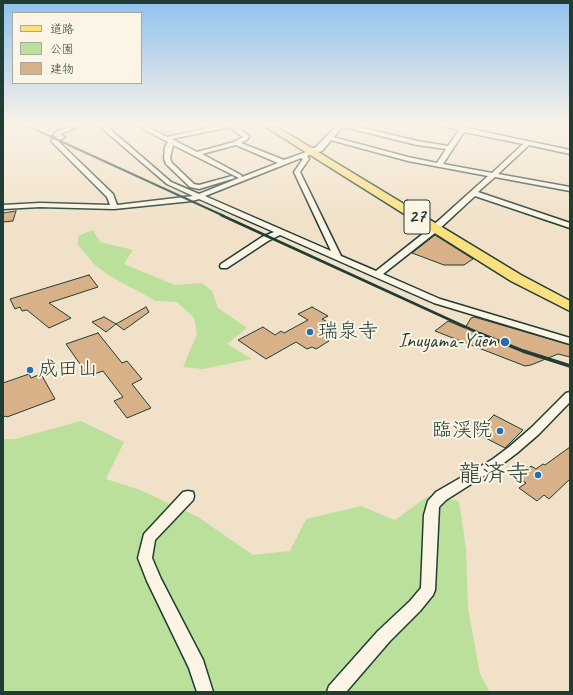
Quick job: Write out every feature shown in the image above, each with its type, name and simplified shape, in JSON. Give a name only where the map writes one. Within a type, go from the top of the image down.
[{"type":"main road","name":"27","points":[[311,156],[516,278],[570,307]]},
{"type":"street","points":[[70,156],[110,196],[114,207]]},
{"type":"street","points":[[138,156],[169,183],[437,301],[570,341]]},
{"type":"street","points":[[167,156],[170,164],[192,186],[199,187],[284,163]]},
{"type":"street","points":[[201,156],[239,176]]},
{"type":"street","points":[[268,156],[284,163]]},
{"type":"street","points":[[3,207],[40,205],[114,207],[182,200],[199,196],[301,156]]},
{"type":"street","points":[[307,156],[297,170],[338,258]]},
{"type":"street","points":[[398,156],[570,189]]},
{"type":"street","points":[[439,165],[445,156]]},
{"type":"street","points":[[377,275],[434,228],[513,156]]},
{"type":"street","points":[[473,193],[570,226]]},
{"type":"street","points":[[224,266],[265,239],[280,232]]},
{"type":"street","points":[[335,692],[384,636],[415,606],[428,590],[431,516],[433,505],[441,496],[497,462],[513,450],[535,431],[570,396]]},
{"type":"street","points":[[188,496],[149,538],[145,558],[154,581],[197,666],[205,692]]},
{"type":"green space","points":[[93,230],[100,242],[133,250],[124,264],[175,285],[202,283],[212,291],[218,308],[247,328],[227,344],[252,359],[203,369],[183,367],[197,334],[194,318],[177,302],[156,301],[108,275],[95,265],[78,245],[78,236]]},
{"type":"green space","points":[[81,421],[124,442],[106,479],[140,490],[198,517],[253,555],[290,551],[306,519],[361,506],[395,520],[428,496],[459,501],[466,548],[468,608],[480,674],[490,692],[3,692],[3,439],[15,439]]},
{"type":"building","points":[[16,211],[13,221],[3,222],[3,213]]},
{"type":"building","points":[[435,235],[473,259],[464,265],[444,265],[412,253]]},
{"type":"building","points":[[89,275],[98,287],[49,303],[71,318],[49,328],[27,310],[22,311],[20,307],[15,309],[10,299]]},
{"type":"building","points":[[146,307],[149,312],[124,330],[116,324]]},
{"type":"building","name":"瑞泉寺","points":[[312,307],[328,316],[322,319],[337,327],[335,328],[337,329],[333,332],[335,333],[325,339],[329,341],[316,349],[312,347],[307,349],[296,342],[266,359],[238,340],[263,327],[275,335],[281,331],[284,333],[308,320],[298,314]]},
{"type":"building","points":[[104,317],[116,324],[106,332],[92,322]]},
{"type":"building","points":[[474,317],[570,345],[570,357],[558,354],[525,366],[435,331],[448,321],[465,328],[471,318]]},
{"type":"building","points":[[98,333],[122,363],[127,361],[142,379],[132,384],[151,408],[127,418],[114,401],[123,397],[103,371],[91,375],[90,373],[87,374],[66,344]]},
{"type":"building","points":[[29,374],[31,378],[41,374],[55,399],[7,417],[3,417],[3,383]]},
{"type":"building","name":"臨渓院","points":[[494,415],[523,430],[505,448],[476,433]]},
{"type":"building","name":"龍済寺","points":[[570,447],[570,479],[549,499],[544,495],[537,501],[519,488],[526,483],[516,476],[527,467],[529,468],[531,466],[536,469],[543,464],[545,465]]},
{"type":"railway","points":[[94,156],[224,216]]},
{"type":"railway","points":[[221,215],[483,335]]},
{"type":"railway","points":[[481,334],[523,351],[570,366]]},
{"type":"place","name":"瑞泉寺","points":[[310,332]]},
{"type":"place","name":"Inuyama-Yūen","points":[[505,342]]},
{"type":"place","name":"成田山","points":[[30,370]]},
{"type":"place","name":"臨渓院","points":[[500,431]]},
{"type":"place","name":"龍済寺","points":[[538,475]]}]
